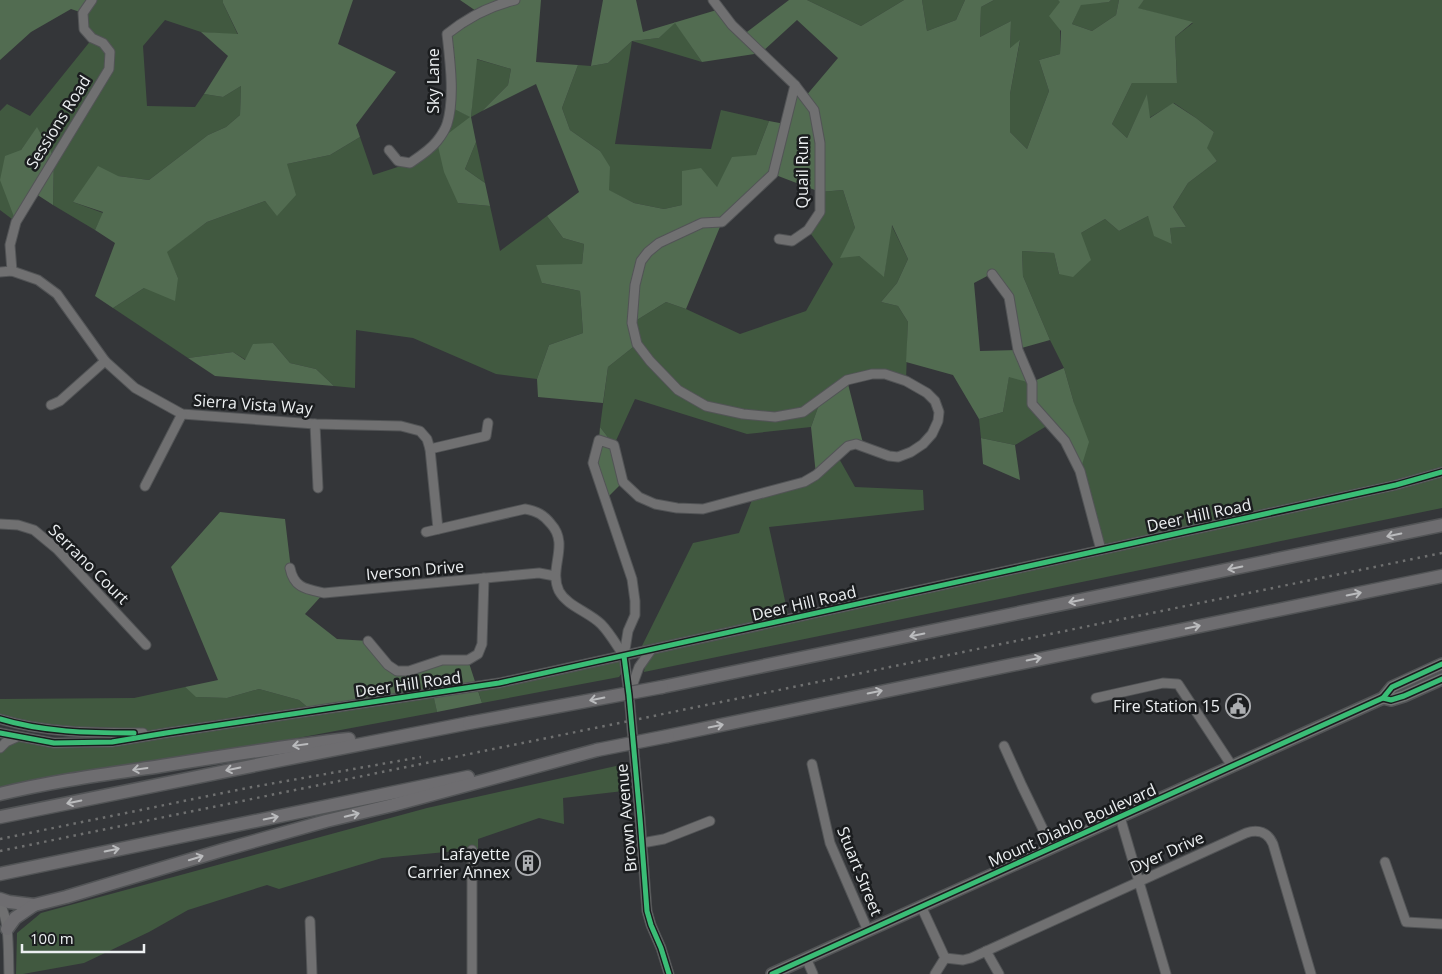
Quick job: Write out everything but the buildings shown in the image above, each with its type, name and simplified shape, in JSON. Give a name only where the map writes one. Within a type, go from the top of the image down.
[{"type":"highway","points":[[0,817],[244,767],[662,687],[1442,525]]},
{"type":"highway","points":[[7,929],[15,918],[34,905],[326,821],[393,805],[536,765],[597,750],[1442,576]]},
{"type":"highway","points":[[0,794],[68,780],[287,746],[436,730]]},
{"type":"highway","points":[[0,874],[410,789],[536,765]]},
{"type":"highway","points":[[0,899],[34,905]]},
{"type":"main road","name":"Mount Diablo Boulevard","points":[[772,974],[1384,698],[1392,687],[1442,664]]},
{"type":"main road","name":"Mount Diablo Boulevard","points":[[1384,698],[1391,700],[1404,696],[1442,679]]},
{"type":"street","name":"Sessions Road","points":[[12,271],[10,245],[16,222],[108,69],[110,52],[103,43],[92,38],[84,29],[83,14],[92,0]]},
{"type":"street","name":"Sky Lane","points":[[390,150],[398,161],[410,163],[437,142],[447,126],[450,107],[450,68],[447,34],[464,20],[498,4],[515,0]]},
{"type":"street","points":[[713,0],[732,25],[795,85]]},
{"type":"street","name":"Quail Run","points":[[779,239],[792,242],[808,230],[820,212],[820,143],[814,110],[795,85]]},
{"type":"street","name":"Brown Avenue","points":[[669,974],[647,911],[624,656],[628,630],[636,615],[635,601],[632,579],[593,463],[599,440],[614,445],[623,482],[639,497],[655,504],[676,508],[703,509],[804,482],[816,476],[848,446],[856,444],[889,456],[898,457],[911,452],[923,444],[932,434],[938,421],[939,412],[936,402],[928,393],[906,381],[885,374],[872,374],[847,380],[802,412],[775,417],[744,414],[706,406],[678,390],[650,362],[637,344],[632,323],[635,285],[641,261],[659,243],[702,223],[722,222],[773,174],[795,85]]},
{"type":"street","name":"Sierra Vista Way","points":[[0,272],[12,271],[38,280],[57,294],[105,361],[135,388],[182,414],[315,424],[401,426],[420,431],[427,439],[430,449]]},
{"type":"street","points":[[992,274],[1009,297],[1018,350],[1032,382],[1032,404],[1065,441],[1080,471],[1101,550]]},
{"type":"street","points":[[51,405],[60,401],[105,361]]},
{"type":"street","points":[[145,486],[182,414]]},
{"type":"street","points":[[438,529],[430,449],[486,436],[488,423]]},
{"type":"street","points":[[315,424],[318,488]]},
{"type":"street","name":"Deer Hill Road","points":[[0,733],[54,744],[112,742],[499,684],[1396,485],[1442,472]]},
{"type":"street","points":[[426,532],[525,509],[536,511],[547,518],[555,527],[560,540],[556,576],[559,591],[569,602],[601,624],[624,656]]},
{"type":"street","name":"Serrano Court","points":[[0,524],[18,525],[34,530],[57,549],[146,645]]},
{"type":"street","name":"Iverson Drive","points":[[290,568],[292,578],[304,589],[324,593],[539,573],[556,576]]},
{"type":"street","points":[[368,641],[388,665],[397,671],[409,671],[442,660],[468,660],[478,654],[482,644],[484,578]]},
{"type":"street","points":[[629,695],[639,667],[651,650]]},
{"type":"street","points":[[1096,698],[1163,683],[1178,684],[1232,766]]},
{"type":"street","name":"Deer Hill Road","points":[[0,719],[21,725],[53,729],[112,733],[166,733]]},
{"type":"street","points":[[0,748],[6,742],[17,737]]},
{"type":"street","points":[[1004,746],[1052,848]]},
{"type":"street","name":"Stuart Street","points":[[812,764],[830,843],[868,931]]},
{"type":"street","points":[[1120,817],[1166,974]]},
{"type":"street","points":[[642,843],[664,839],[710,821]]},
{"type":"street","name":"Dyer Drive","points":[[945,958],[963,960],[971,958],[1252,831],[1262,832],[1267,835],[1273,844],[1311,974]]},
{"type":"street","points":[[472,850],[472,974]]},
{"type":"street","points":[[1385,862],[1406,922],[1442,924]]},
{"type":"street","points":[[0,904],[4,911],[7,929],[9,974]]},
{"type":"street","points":[[921,906],[945,958],[935,974]]},
{"type":"street","points":[[310,921],[312,974]]},
{"type":"street","points":[[986,951],[999,974]]},
{"type":"street","points":[[806,958],[814,974]]},
{"type":"green space","points":[[0,0],[92,0],[83,13],[71,9],[31,32],[0,60]]},
{"type":"green space","points":[[92,0],[223,0],[238,35],[201,32],[165,20],[143,46],[147,106],[195,107],[204,94],[223,97],[241,86],[240,115],[226,127],[208,135],[149,180],[118,176],[73,202],[103,213],[95,230],[53,205],[54,157],[37,128],[21,150],[16,222],[0,210],[0,111],[7,104],[30,116],[92,39],[83,13]]},
{"type":"green space","points":[[223,0],[353,0],[338,44],[396,72],[356,125],[360,137],[330,155],[287,164],[296,195],[277,216],[265,201],[207,222],[167,252],[178,278],[175,301],[144,288],[113,308],[95,296],[115,243],[95,230],[103,212],[73,202],[98,166],[118,176],[149,180],[208,135],[226,127],[240,115],[241,86],[223,97],[204,94],[228,56],[201,32],[238,34]]},
{"type":"green space","points":[[460,0],[541,0],[536,62],[578,65],[562,108],[570,130],[600,151],[610,167],[609,190],[634,203],[664,209],[682,205],[682,171],[701,168],[717,187],[732,157],[756,155],[769,121],[785,124],[795,85],[805,97],[838,58],[797,20],[761,53],[702,62],[675,23],[659,38],[632,41],[608,63],[591,66],[603,0],[636,0],[643,32],[720,9],[743,35],[789,0],[807,0],[861,26],[904,0],[922,0],[927,31],[956,20],[965,0],[994,0],[981,7],[980,37],[1011,21],[1010,48],[1020,40],[1010,94],[1010,132],[1027,149],[1049,91],[1039,60],[1060,54],[1061,31],[1049,16],[1060,2],[1058,0],[1111,0],[1109,2],[1081,5],[1072,24],[1092,31],[1116,15],[1119,0],[1144,0],[1138,8],[1193,22],[1175,37],[1177,83],[1132,83],[1112,124],[1127,138],[1147,94],[1150,118],[1173,103],[1214,132],[1207,148],[1217,161],[1188,183],[1173,207],[1186,227],[1170,228],[1172,244],[1154,236],[1148,216],[1119,231],[1105,219],[1081,233],[1091,260],[1073,277],[1059,274],[1054,253],[1022,251],[1023,276],[1050,340],[1018,349],[1032,382],[1064,368],[1074,403],[1089,442],[1080,471],[1065,441],[1032,404],[1031,383],[1009,377],[1003,412],[979,419],[953,375],[906,362],[908,322],[898,306],[881,302],[897,283],[908,259],[892,225],[884,277],[859,256],[840,258],[855,228],[843,190],[820,192],[773,174],[722,222],[686,309],[666,302],[632,323],[637,344],[608,367],[603,403],[538,397],[537,379],[549,345],[583,333],[580,291],[542,283],[536,265],[582,264],[584,244],[563,238],[547,216],[579,192],[536,84],[482,111],[508,85],[511,69],[477,59],[471,117],[476,142],[465,169],[485,183],[490,206],[458,203],[444,172],[437,142],[470,117],[450,107],[447,34],[479,13]],"holes":[[[991,274],[1009,297],[1017,350],[980,351],[974,283]]]},
{"type":"green space","points":[[807,0],[904,0],[861,26]]},
{"type":"green space","points":[[922,0],[965,0],[956,20],[927,31]]},
{"type":"green space","points":[[994,0],[1060,1],[1060,54],[1039,60],[1049,91],[1027,149],[1010,132],[1010,94],[1020,41],[1010,48],[1011,21],[980,37],[981,7]]},
{"type":"green space","points":[[1111,0],[1119,0],[1116,15],[1092,31],[1072,24],[1081,4],[1109,2]]},
{"type":"green space","points":[[1144,0],[1442,0],[1442,508],[644,672],[650,650],[639,652],[693,543],[739,533],[754,495],[804,482],[837,455],[855,487],[923,490],[924,510],[769,527],[789,619],[1101,550],[1080,471],[1074,403],[1064,368],[1023,276],[1022,251],[1054,253],[1059,274],[1081,233],[1105,219],[1119,231],[1148,216],[1172,244],[1170,228],[1186,227],[1173,207],[1188,183],[1217,161],[1206,148],[1214,132],[1174,103],[1149,118],[1147,95],[1127,138],[1112,124],[1132,83],[1177,83],[1175,37],[1193,23],[1137,8]]},
{"type":"green space","points":[[675,22],[702,62],[632,41],[659,38]]},
{"type":"green space","points":[[632,41],[615,144],[711,149],[721,110],[769,121],[756,155],[717,187],[682,205],[664,209],[634,203],[608,190],[600,151],[570,130],[562,108],[578,65],[591,66],[608,63]]},
{"type":"green space","points":[[476,59],[511,69],[508,85],[482,111],[471,117]]},
{"type":"green space","points":[[450,107],[471,117],[458,203],[490,206],[500,251],[547,216],[563,238],[584,244],[582,264],[542,283],[580,291],[583,333],[549,345],[537,379],[496,374],[413,338],[356,330],[355,388],[334,386],[316,369],[290,363],[273,343],[246,360],[233,352],[188,358],[113,308],[144,288],[178,278],[166,252],[207,222],[265,201],[277,215],[287,164],[330,155],[360,137],[373,175],[410,163],[437,142]]},
{"type":"green space","points":[[37,127],[54,157],[53,205],[33,192],[16,222],[0,180],[5,156],[21,150]]},
{"type":"green space","points":[[476,142],[485,183],[465,169]]},
{"type":"green space","points":[[843,190],[855,228],[859,256],[884,276],[891,224],[908,259],[897,283],[881,302],[898,306],[908,322],[906,381],[885,374],[847,380],[821,399],[811,427],[747,434],[635,399],[614,445],[600,427],[608,367],[637,344],[632,323],[666,302],[686,309],[740,334],[806,311],[833,264],[808,230],[820,212],[820,192]]},
{"type":"green space","points":[[273,343],[290,363],[316,369],[334,386],[215,376],[188,358],[233,352],[245,360],[253,344]]},
{"type":"green space","points":[[1009,376],[1032,383],[1050,424],[1015,445],[981,438],[979,419],[1003,412]]},
{"type":"green space","points":[[847,380],[864,447],[856,444],[816,475],[811,427],[821,399]]},
{"type":"green space","points":[[600,427],[614,445],[623,482],[606,499],[593,463]]},
{"type":"green space","points":[[981,438],[1015,445],[1020,480],[983,464]]},
{"type":"green space","points":[[220,512],[285,519],[292,578],[324,593],[305,614],[337,639],[368,641],[397,671],[468,660],[482,703],[437,712],[433,694],[312,711],[299,700],[259,689],[227,698],[196,697],[185,687],[218,680],[171,567]]},
{"type":"green space","points":[[624,656],[625,669],[619,677],[482,703],[477,687]]},
{"type":"green space","points":[[185,687],[197,697],[227,698],[259,689],[299,700],[312,711],[433,693],[437,712],[287,740],[74,773],[0,788],[0,748],[17,737],[54,743],[162,733],[112,733],[0,719],[0,699],[134,698]]},
{"type":"green space","points":[[625,764],[632,790],[563,798],[564,824],[539,818],[478,839],[478,849],[382,858],[279,889],[267,885],[188,910],[149,932],[84,963],[16,974],[17,933],[41,913],[427,808]]},
{"type":"railway","points":[[0,851],[1442,553]]},
{"type":"railway","points":[[0,839],[247,788],[421,757]]},
{"type":"cycle path","points":[[0,733],[54,743],[112,742],[499,683],[1396,485],[1442,472]]},
{"type":"cycle path","points":[[624,656],[647,911],[669,974]]},
{"type":"cycle path","points":[[772,974],[1383,698],[1392,687],[1442,664]]},
{"type":"cycle path","points":[[1383,698],[1391,700],[1404,696],[1442,679]]},
{"type":"cycle path","points":[[0,719],[49,729],[134,733]]},
{"type":"place","name":"Fire Station 15","points":[[1238,706]]},
{"type":"place","name":"Lafayette Carrier Annex","points":[[528,863]]}]
